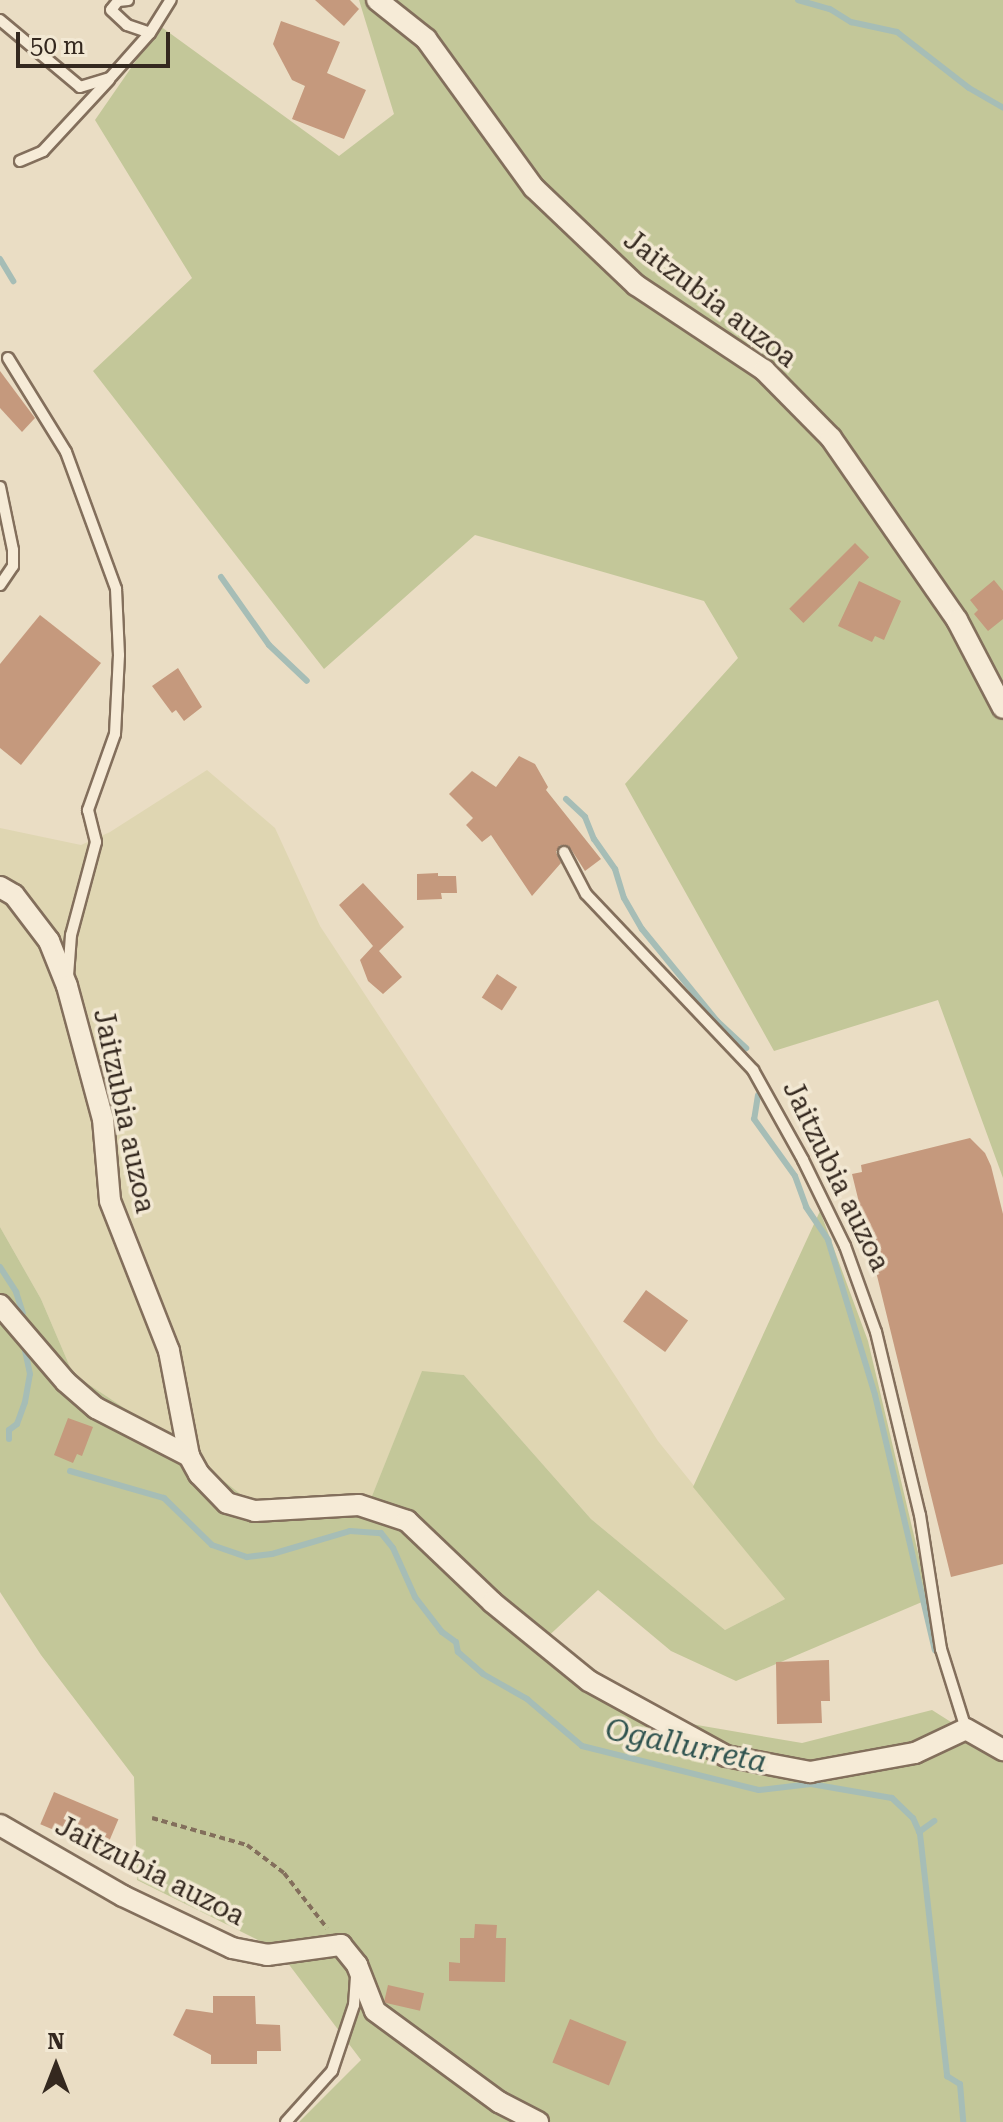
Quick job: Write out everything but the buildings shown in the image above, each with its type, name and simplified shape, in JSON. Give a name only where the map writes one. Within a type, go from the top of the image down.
[{"type":"street","name":"Jaitzubia auzoa","points":[[377,0],[426,39],[534,188],[636,285],[764,370],[831,438],[957,620],[1003,708]]},
{"type":"street","name":"Jaitzubia auzoa","points":[[0,887],[14,895],[49,941],[67,986],[103,1119],[110,1201],[169,1351],[189,1456],[199,1474],[227,1503],[255,1511],[359,1505],[407,1521],[492,1602],[589,1681],[726,1756],[810,1772],[915,1753],[966,1729]]},
{"type":"street","name":"Jaitzubia auzoa","points":[[0,1305],[66,1382],[96,1408],[189,1456]]},
{"type":"street","points":[[966,1729],[1003,1750]]},
{"type":"street","name":"Jaitzubia auzoa","points":[[0,1825],[123,1896],[232,1948],[267,1955],[341,1945]]},
{"type":"street","points":[[341,1945],[357,1965],[375,2011],[499,2102],[538,2122]]},
{"type":"lane","points":[[128,0],[118,1],[111,10],[127,25],[150,33]]},
{"type":"lane","points":[[20,161],[43,151],[150,33],[171,0]]},
{"type":"lane","points":[[0,20],[80,87],[110,78]]},
{"type":"lane","points":[[8,358],[66,452],[116,589],[119,655],[115,734],[88,810],[96,842],[71,935],[67,986]]},
{"type":"lane","points":[[0,487],[13,566],[0,585]]},
{"type":"lane","name":"Jaitzubia auzoa","points":[[564,852],[586,894],[753,1070],[803,1160],[845,1246],[876,1332],[920,1515],[941,1649],[966,1729]]},
{"type":"lane","points":[[286,2122],[332,2071],[354,2005],[357,1965]]},
{"type":"path","points":[[152,1818],[247,1845],[284,1873],[341,1945]]},
{"type":"shaded area","points":[[207,770],[275,828],[320,926],[658,1441],[785,1599],[725,1630],[591,1519],[464,1375],[422,1372],[366,1511],[257,1507],[168,1437],[73,1374],[41,1299],[0,1227],[0,828],[81,845],[110,832]]},
{"type":"green space","points":[[359,0],[1003,0],[1003,1178],[938,1000],[774,1051],[625,784],[738,658],[704,601],[475,535],[324,669],[93,371],[192,278],[95,120],[160,26],[339,156],[394,114]]},
{"type":"green space","points":[[820,1211],[868,1341],[929,1599],[736,1681],[671,1651],[598,1590],[542,1642],[633,1714],[802,1743],[932,1710],[1003,1755],[1003,2122],[299,2122],[361,2060],[278,1950],[137,1880],[134,1777],[41,1655],[0,1592],[0,1227],[41,1299],[73,1374],[168,1437],[257,1507],[366,1511],[422,1371],[464,1375],[591,1519],[725,1630],[785,1599],[693,1487]]},
{"type":"waterway","points":[[798,0],[830,9],[851,22],[897,32],[969,88],[1003,108]]},
{"type":"waterway","name":"Ogallurreta","points":[[0,259],[13,281]]},
{"type":"waterway","name":"Ogallurreta","points":[[221,577],[269,645],[307,681]]},
{"type":"waterway","name":"Ogallurreta","points":[[566,799],[585,817],[594,839],[615,869],[624,898],[642,929],[717,1021],[746,1048]]},
{"type":"waterway","name":"Ogallurreta","points":[[758,1095],[754,1119],[795,1176],[806,1207],[828,1240],[875,1395],[935,1650]]},
{"type":"waterway","name":"Ogallurreta","points":[[0,1267],[16,1292],[23,1313]]},
{"type":"waterway","name":"Ogallurreta","points":[[9,1439],[9,1430],[17,1424],[25,1402],[30,1374],[24,1345]]},
{"type":"waterway","name":"Ogallurreta","points":[[70,1471],[164,1498],[212,1545],[247,1557],[272,1554],[350,1531],[381,1533],[393,1548],[415,1597],[442,1632],[456,1642],[458,1652],[483,1674],[527,1699],[582,1746],[759,1790],[811,1784],[892,1798],[913,1818],[920,1834],[947,2076],[960,2084],[963,2122]]},
{"type":"waterway","name":"Ogallurreta","points":[[919,1832],[934,1821]]}]
